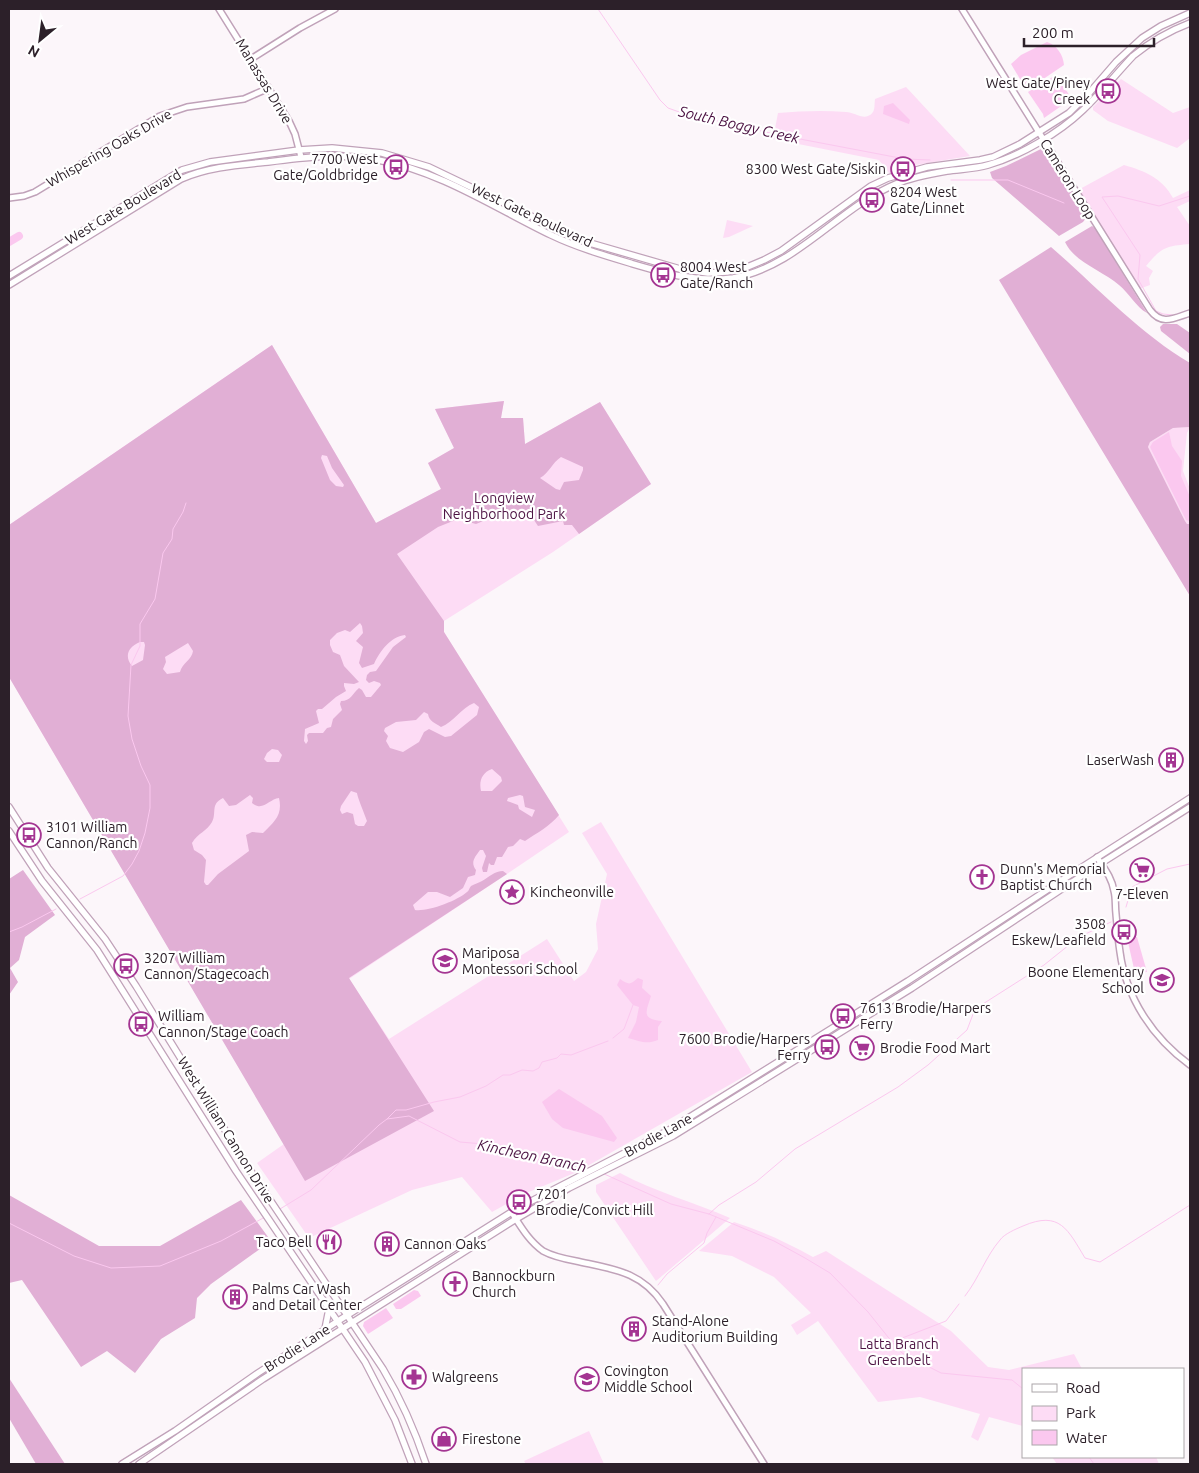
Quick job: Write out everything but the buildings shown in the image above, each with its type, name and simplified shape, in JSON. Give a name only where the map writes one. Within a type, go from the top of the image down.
[{"type":"main road","name":"West Gate Boulevard","points":[[9,276],[182,170],[210,162],[299,150],[332,148],[382,153],[429,167],[583,241],[667,266],[698,272],[736,271],[764,260],[787,247],[872,186],[888,178],[927,166],[980,160],[1011,149],[1069,113],[1129,49],[1156,29],[1190,14]]},
{"type":"main road","name":"West Gate Boulevard","points":[[9,285],[181,179],[208,170],[317,156],[378,160],[405,167],[462,190],[581,248],[682,277],[708,280],[745,275],[773,264],[791,254],[866,199],[892,185],[907,179],[930,174],[986,166],[1014,155],[1043,139],[1081,112],[1135,54],[1166,34],[1190,24]]},
{"type":"main road","points":[[1135,54],[1136,48],[1156,29]]},
{"type":"main road","points":[[1111,81],[1114,73],[1129,54],[1129,49]]},
{"type":"main road","name":"Brodie Lane","points":[[139,1464],[263,1379],[351,1322],[516,1219],[669,1130],[908,982],[1190,798]]},
{"type":"main road","name":"West William Cannon Drive","points":[[9,807],[48,868],[105,939],[246,1164],[395,1389],[426,1464]]},
{"type":"main road","name":"Brodie Lane","points":[[122,1464],[175,1431],[258,1373],[338,1321],[512,1213],[563,1185],[673,1136],[811,1052],[1190,807]]},
{"type":"main road","points":[[9,831],[19,825]]},
{"type":"main road","name":"West William Cannon Drive","points":[[9,831],[42,881],[97,950],[283,1242],[365,1362],[383,1394],[401,1433],[412,1464]]},
{"type":"main road","points":[[295,1259],[304,1252]]},
{"type":"main road","points":[[325,1330],[329,1309]]},
{"type":"main road","points":[[401,1433],[413,1429]]},
{"type":"main road","points":[[175,1431],[179,1438]]},
{"type":"street","name":"Manassas Drive","points":[[220,9],[289,122],[295,134],[300,158]]},
{"type":"street","points":[[251,59],[300,28],[335,9]]},
{"type":"street","name":"Cameron Loop","points":[[962,9],[1155,317],[1162,320],[1190,313]]},
{"type":"street","name":"Whispering Oaks Drive","points":[[9,198],[35,192],[160,116],[187,107],[244,99],[269,88]]},
{"type":"street","points":[[1097,857],[1110,878],[1114,891],[1120,953],[1135,1002],[1157,1035],[1190,1065]]},
{"type":"street","points":[[512,1213],[532,1242],[548,1253],[561,1258],[626,1273],[648,1286],[663,1304],[764,1464]]},
{"type":"green space","points":[[1121,79],[1173,113],[1190,107],[1190,138],[1177,148],[1108,121],[1093,110],[1093,107]]},
{"type":"green space","points":[[906,87],[970,156],[909,166],[890,174],[879,160],[773,139],[778,113],[837,111],[866,117],[871,115],[873,111],[875,99]]},
{"type":"green space","points":[[1043,148],[1086,213],[1086,218],[1083,222],[1059,236],[992,178],[990,172]]},
{"type":"green space","points":[[1124,165],[1158,180],[1173,198],[1190,190],[1190,201],[1177,207],[1190,226],[1190,244],[1170,247],[1156,255],[1146,266],[1153,271],[1149,278],[1150,285],[1139,289],[1078,190]]},
{"type":"green space","points":[[727,220],[753,226],[723,238]]},
{"type":"green space","points":[[1092,226],[1147,313],[1119,285],[1082,261],[1069,249],[1065,242]]},
{"type":"green space","points":[[1051,247],[1135,323],[1153,338],[1190,363],[1190,427],[1173,428],[1150,442],[1148,447],[1185,521],[1187,524],[1190,524],[1190,596],[999,280]]},
{"type":"green space","points":[[1163,324],[1177,324],[1190,333],[1190,354],[1161,331],[1160,327]]},
{"type":"green space","name":"Longview Neighborhood Park","points":[[272,345],[376,523],[441,489],[428,463],[454,448],[435,409],[504,401],[501,418],[523,418],[525,444],[600,402],[651,484],[553,552],[444,621],[444,632],[569,832],[349,979],[389,1039],[547,939],[574,981],[586,972],[598,949],[596,924],[607,874],[582,833],[601,822],[752,1072],[577,1172],[524,1194],[492,1212],[462,1177],[412,1190],[309,1238],[257,1163],[284,1144],[9,677],[9,525]]},
{"type":"green space","name":"Longview Neighborhood Park","points":[[272,345],[376,523],[441,489],[428,463],[454,448],[435,409],[504,401],[501,418],[523,418],[525,444],[600,402],[651,484],[579,534],[572,525],[564,525],[563,521],[538,526],[530,514],[522,518],[505,514],[498,515],[476,524],[458,519],[438,527],[397,554],[444,621],[444,632],[559,815],[525,841],[520,839],[513,846],[508,847],[502,857],[497,857],[494,865],[489,863],[487,872],[483,872],[482,868],[486,856],[483,850],[480,850],[473,862],[476,870],[475,875],[468,877],[463,888],[450,897],[437,892],[428,892],[413,905],[415,910],[434,908],[449,902],[468,892],[471,886],[497,872],[503,871],[507,874],[349,978],[434,1111],[305,1181],[9,677],[9,525]],"holes":[[[322,455],[327,456],[332,468],[344,485],[343,487],[336,486],[330,480],[321,458]],[[561,457],[583,467],[579,480],[564,482],[560,490],[540,478]],[[360,623],[363,633],[356,641],[363,647],[359,663],[362,668],[374,664],[379,654],[390,642],[400,636],[405,635],[406,637],[393,647],[376,671],[370,672],[367,675],[366,680],[369,683],[374,681],[381,685],[371,697],[366,697],[359,688],[349,698],[341,701],[342,710],[333,719],[331,727],[327,728],[323,733],[309,733],[306,744],[304,741],[305,729],[319,723],[316,711],[322,709],[346,691],[344,683],[354,684],[359,682],[344,666],[340,655],[333,652],[330,640],[337,633],[345,630],[350,632]],[[140,642],[144,642],[145,645],[143,660],[132,666],[128,659],[128,652]],[[188,643],[193,651],[180,672],[167,674],[163,669],[166,662],[165,657]],[[474,703],[479,707],[477,715],[451,736],[445,737],[429,729],[424,732],[419,742],[403,752],[390,748],[386,741],[388,736],[384,731],[385,728],[396,722],[416,720],[424,712],[428,714],[433,722],[441,727],[450,722],[465,708]],[[272,749],[278,750],[282,755],[279,762],[267,762],[264,759]],[[492,769],[501,777],[502,781],[492,791],[481,791],[480,784],[483,775]],[[351,791],[357,793],[367,821],[364,826],[358,826],[355,824],[353,814],[347,812],[342,814],[341,806]],[[250,795],[253,798],[252,803],[259,806],[279,798],[280,809],[277,818],[263,833],[252,832],[246,835],[249,851],[206,885],[204,882],[206,860],[194,850],[192,843],[212,822],[216,803],[223,798],[229,806],[236,805]],[[523,796],[525,807],[535,810],[532,817],[519,809],[518,805],[507,801],[508,798]]]},
{"type":"green space","points":[[1190,427],[1187,433],[1183,471],[1190,489],[1190,524],[1187,524],[1148,447],[1150,442],[1173,428]]},
{"type":"green space","points":[[23,870],[55,915],[25,937],[19,960],[10,968],[18,982],[9,995],[9,879]]},
{"type":"green space","points":[[620,1173],[647,1186],[730,1218],[656,1281],[596,1192],[596,1185]]},
{"type":"green space","points":[[9,1195],[99,1246],[160,1246],[241,1200],[271,1241],[211,1284],[197,1298],[195,1318],[161,1339],[135,1373],[107,1351],[81,1367],[22,1280],[9,1283]]},
{"type":"green space","name":"Latta Branch Greenbelt","points":[[734,1222],[755,1229],[813,1257],[826,1251],[951,1331],[988,1367],[1009,1370],[1074,1354],[1081,1368],[1022,1368],[1022,1426],[989,1417],[978,1441],[971,1437],[980,1414],[920,1397],[878,1402],[818,1321],[797,1335],[791,1325],[811,1313],[774,1277],[732,1256],[699,1251]]},
{"type":"green space","points":[[9,1378],[65,1464],[36,1464],[9,1418]]},
{"type":"green space","points":[[589,1431],[604,1464],[526,1464],[524,1461]]},
{"type":"green space","points":[[1053,1458],[1156,1458],[1159,1464],[1057,1464]]},
{"type":"water","points":[[1047,42],[1054,45],[1059,51],[1064,65],[1026,89],[1011,64],[1021,55]]},
{"type":"water","points":[[1056,75],[1070,96],[1067,102],[1044,118],[1028,92]]},
{"type":"water","points":[[893,103],[910,120],[909,124],[883,114],[884,106]]},
{"type":"water","points":[[1169,432],[1172,446],[1182,461],[1181,476],[1190,497],[1189,521],[1186,520],[1150,447],[1153,442]]},
{"type":"water","points":[[1137,937],[1147,972],[1135,973],[1127,938]]},
{"type":"water","points":[[638,978],[643,980],[642,988],[651,996],[647,1010],[648,1016],[662,1021],[658,1027],[658,1040],[643,1042],[628,1038],[636,1022],[639,1007],[633,1005],[617,985],[620,979],[629,983]]},
{"type":"water","points":[[559,1089],[602,1116],[617,1138],[614,1142],[563,1128],[552,1119],[542,1102]]},
{"type":"water","points":[[414,1290],[418,1291],[421,1296],[401,1309],[396,1309],[393,1304]]},
{"type":"water","points":[[386,1308],[393,1318],[368,1334],[363,1326],[364,1322]]},
{"type":"waterway","name":"South Boggy Creek","points":[[598,9],[660,100],[668,108],[682,113],[779,135],[905,159],[930,160]]},
{"type":"waterway","name":"South Boggy Creek","points":[[951,180],[1008,180],[1064,203]]},
{"type":"waterway","points":[[1172,315],[1156,311],[1138,279],[1140,255],[1102,197],[1118,196],[1159,206],[1190,196]]},
{"type":"waterway","points":[[9,242],[19,236]]},
{"type":"waterway","points":[[80,899],[123,876],[139,851],[145,833],[150,808],[150,785],[132,739],[128,716],[131,665],[140,646],[140,624],[155,599],[163,553],[172,539],[173,529],[186,503]]},
{"type":"waterway","points":[[1126,907],[1132,887],[1167,869],[1190,864]]},
{"type":"waterway","points":[[9,932],[56,909]]},
{"type":"waterway","points":[[709,1214],[719,1205],[756,1182],[795,1149],[898,1087],[928,1065],[967,1030],[975,1009],[1044,965],[1079,937],[1111,922]]},
{"type":"waterway","points":[[613,1038],[624,1029],[633,1005]]},
{"type":"waterway","points":[[387,1119],[396,1110],[406,1110],[460,1097],[486,1086],[503,1075],[510,1075],[522,1070],[533,1071],[539,1068],[542,1062],[557,1058],[561,1054],[571,1055],[608,1041]]},
{"type":"waterway","name":"Kincheon Branch","points":[[280,1209],[311,1190],[387,1119],[409,1116],[460,1142],[495,1145],[549,1163],[564,1165],[579,1163],[589,1168]]},
{"type":"waterway","name":"Kincheon Branch","points":[[602,1173],[671,1204],[709,1214],[774,1241],[805,1258],[830,1273],[868,1312],[902,1353],[941,1373],[1012,1380],[1022,1388]]},
{"type":"waterway","points":[[965,1296],[1000,1240],[1023,1226],[1046,1220],[1054,1222],[1068,1231],[1085,1258],[1100,1262],[1190,1205]]},
{"type":"waterway","name":"Kincheon Branch","points":[[9,1223],[74,1256],[111,1268],[160,1266],[221,1241],[265,1217]]},
{"type":"waterway","points":[[658,1285],[667,1274],[704,1243],[716,1217]]},
{"type":"waterway","points":[[892,1342],[946,1321],[959,1304]]},
{"type":"waterway","name":"Kincheon Branch","points":[[1090,1458],[1094,1464]]},
{"type":"place","name":"West Gate/Piney Creek","points":[[1108,91]]},
{"type":"place","name":"7700 West Gate/Goldbridge","points":[[396,167]]},
{"type":"place","name":"8300 West Gate/Siskin","points":[[903,169]]},
{"type":"place","name":"8204 West Gate/Linnet","points":[[872,200]]},
{"type":"place","name":"8004 West Gate/Ranch","points":[[663,275]]},
{"type":"place","name":"LaserWash","points":[[1171,760]]},
{"type":"place","name":"3101 William Cannon/Ranch","points":[[29,835]]},
{"type":"place","name":"7-Eleven","points":[[1142,870]]},
{"type":"place","name":"Dunn's Memorial Baptist Church","points":[[982,877]]},
{"type":"place","name":"Kincheonville","points":[[512,892]]},
{"type":"place","name":"3508 Eskew/Leafield","points":[[1124,932]]},
{"type":"place","name":"Mariposa Montessori School","points":[[445,961]]},
{"type":"place","name":"3207 William Cannon/Stagecoach","points":[[126,966]]},
{"type":"place","name":"Boone Elementary School","points":[[1162,980]]},
{"type":"place","name":"7613 Brodie/Harpers Ferry","points":[[843,1016]]},
{"type":"place","name":"William Cannon/Stage Coach","points":[[141,1024]]},
{"type":"place","name":"7600 Brodie/Harpers Ferry","points":[[827,1047]]},
{"type":"place","name":"Brodie Food Mart","points":[[862,1048]]},
{"type":"place","name":"7201 Brodie/Convict Hill","points":[[519,1202]]},
{"type":"place","name":"Taco Bell","points":[[329,1242]]},
{"type":"place","name":"Cannon Oaks","points":[[387,1244]]},
{"type":"place","name":"Bannockburn Church","points":[[455,1284]]},
{"type":"place","name":"Palms Car Wash and Detail Center","points":[[235,1297]]},
{"type":"place","name":"Stand-Alone Auditorium Building","points":[[634,1329]]},
{"type":"place","name":"Walgreens","points":[[414,1377]]},
{"type":"place","name":"Covington Middle School","points":[[587,1379]]},
{"type":"place","name":"Firestone","points":[[444,1439]]}]
